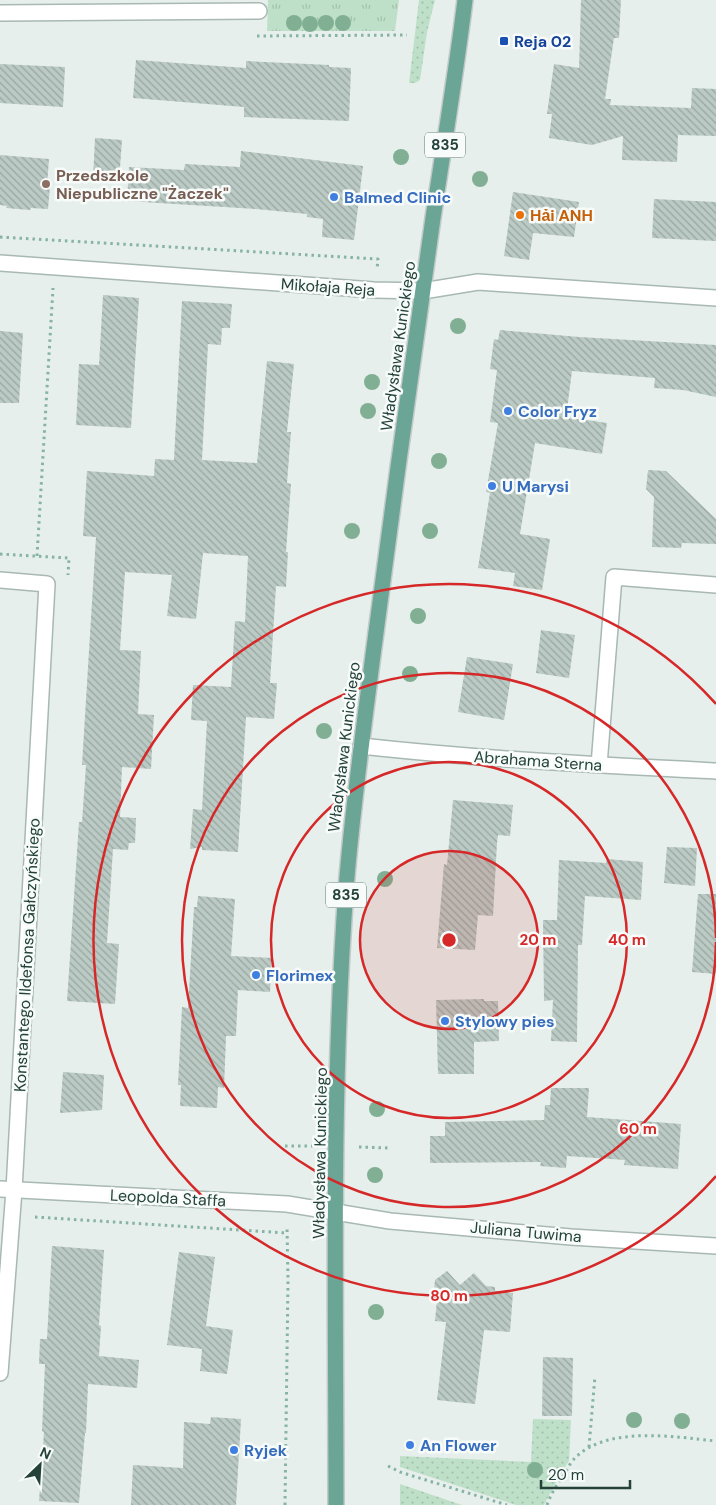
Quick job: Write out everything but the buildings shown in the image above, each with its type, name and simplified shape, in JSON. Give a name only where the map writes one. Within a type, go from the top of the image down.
[{"type":"main road","name":"Władysława Kunickiego","points":[[336,1505],[336,1211],[341,966],[349,860],[361,746],[465,0]]},
{"type":"street","points":[[0,13],[259,10]]},
{"type":"street","name":"Mikołaja Reja","points":[[0,263],[374,290],[423,291],[478,282],[716,298]]},
{"type":"street","points":[[599,765],[614,577],[716,585]]},
{"type":"street","name":"Konstantego Ildefonsa Gałczyńskiego","points":[[0,580],[47,584],[7,1189],[12,1215],[0,1373]]},
{"type":"street","name":"Abrahama Sterna","points":[[361,746],[413,752],[716,771]]},
{"type":"street","name":"Leopolda Staffa","points":[[7,1189],[287,1204],[336,1211]]},
{"type":"street","name":"Juliana Tuwima","points":[[336,1211],[390,1221],[716,1246]]},
{"type":"path","points":[[0,237],[378,259]]},
{"type":"path","points":[[37,556],[54,268]]},
{"type":"path","points":[[12,1215],[287,1233],[285,1505]]},
{"type":"path","points":[[589,1448],[595,1376]]},
{"type":"path","points":[[547,1505],[555,1486],[574,1459],[603,1441],[643,1436],[716,1440]]},
{"type":"path","points":[[388,1466],[400,1472],[507,1505]]},
{"type":"green space","points":[[268,0],[399,0],[395,31],[267,31]]},
{"type":"green space","points":[[419,0],[435,0],[427,32],[420,80],[415,83],[409,83]]},
{"type":"green space","points":[[533,1419],[571,1420],[569,1461],[544,1505],[516,1505],[400,1467],[400,1456],[531,1462]]},
{"type":"green space","points":[[400,1484],[462,1505],[400,1505]]},
{"type":"place","name":"Reja 02","points":[[504,41]]},
{"type":"place","name":"Przedszkole Niepubliczne \"Żaczek\"","points":[[46,184]]},
{"type":"place","name":"Balmed Clinic","points":[[334,197]]},
{"type":"place","name":"Hải ANH","points":[[520,215]]},
{"type":"place","name":"Color Fryz","points":[[508,411]]},
{"type":"place","name":"U Marysi","points":[[492,486]]},
{"type":"place","name":"Florimex","points":[[256,975]]},
{"type":"place","name":"Stylowy pies","points":[[445,1021]]},
{"type":"place","name":"An Flower","points":[[410,1445]]},
{"type":"place","name":"Ryjek","points":[[234,1450]]}]
